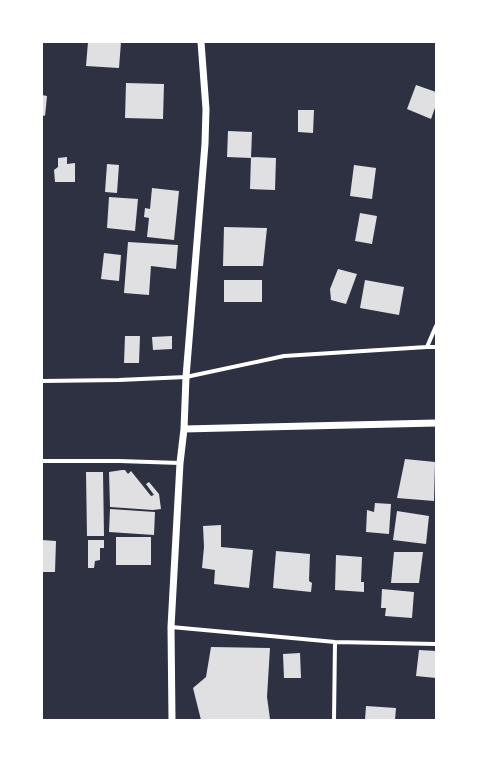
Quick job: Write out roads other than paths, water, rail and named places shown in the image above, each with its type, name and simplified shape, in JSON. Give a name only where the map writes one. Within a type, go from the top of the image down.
[{"type":"street","points":[[172,720],[171,627],[180,463],[184,428],[186,377],[205,144],[206,109],[200,42]]},
{"type":"street","points":[[427,348],[436,326]]},
{"type":"street","points":[[42,381],[186,377],[284,356],[436,347]]},
{"type":"street","points":[[184,428],[436,423]]},
{"type":"street","points":[[42,461],[180,463]]},
{"type":"street","points":[[171,627],[335,642],[436,644]]},
{"type":"street","points":[[334,720],[335,642]]}]
